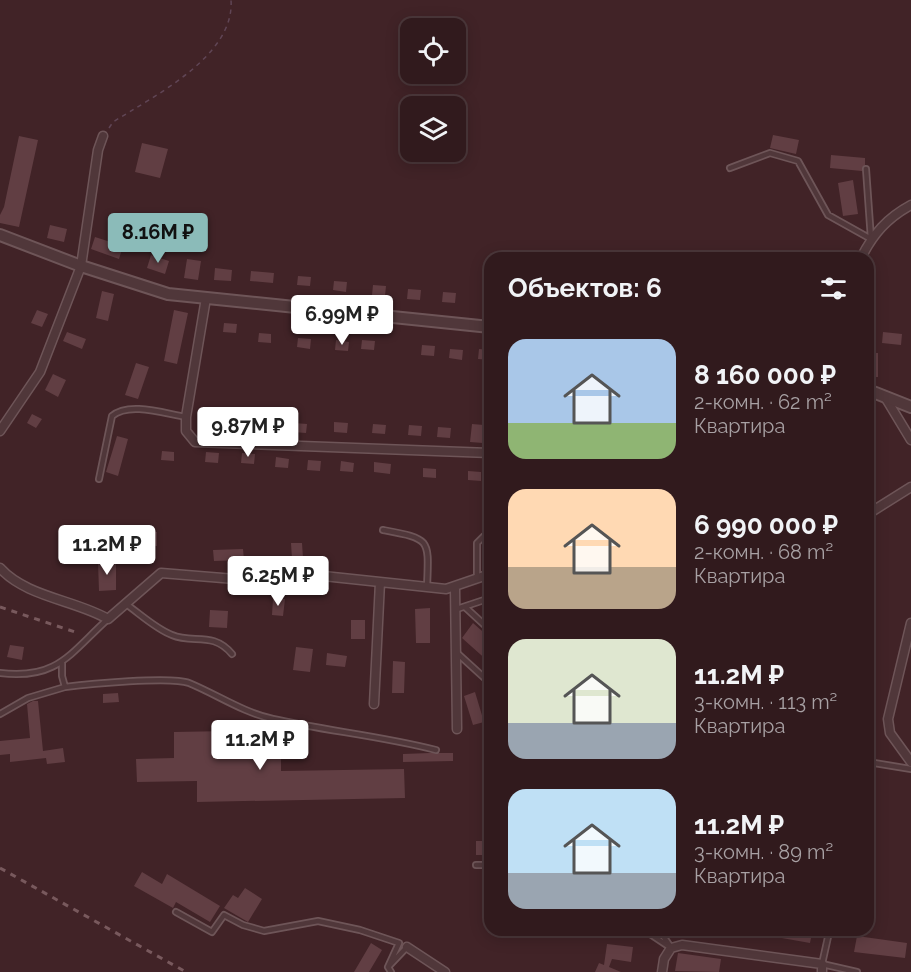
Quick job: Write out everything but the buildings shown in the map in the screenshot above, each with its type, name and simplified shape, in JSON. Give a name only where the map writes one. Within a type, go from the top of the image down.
[{"type":"street","points":[[0,431],[40,372],[81,266],[98,150],[103,136]]},
{"type":"street","points":[[864,252],[871,238],[884,224],[911,205]]},
{"type":"street","points":[[0,235],[81,266],[168,294],[484,326]]},
{"type":"street","points":[[206,298],[186,417],[186,431],[195,442],[484,453]]},
{"type":"street","points":[[874,392],[911,407]]},
{"type":"street","points":[[885,397],[911,440]]},
{"type":"street","points":[[874,510],[911,487]]},
{"type":"street","points":[[0,568],[16,582],[92,610],[108,619],[161,573],[235,579],[314,575],[455,588],[484,576]]},
{"type":"street","points":[[374,704],[380,582]]},
{"type":"street","points":[[455,588],[461,608],[457,653],[457,729]]},
{"type":"street","points":[[911,622],[888,719],[890,733],[911,762]]},
{"type":"street","points":[[662,972],[664,959],[671,948],[682,945],[822,968]]},
{"type":"street","points":[[407,947],[445,972]]},
{"type":"lane","points":[[730,168],[770,153],[798,161],[828,215],[871,238]]},
{"type":"lane","points":[[866,169],[871,238]]},
{"type":"lane","points":[[99,479],[112,416],[117,412],[127,409],[186,417]]},
{"type":"lane","points":[[383,530],[419,536],[425,542],[428,556],[427,587]]},
{"type":"lane","points":[[477,578],[477,543],[484,536]]},
{"type":"lane","points":[[461,608],[484,600]]},
{"type":"lane","points":[[126,604],[174,636],[199,637],[225,645],[232,654]]},
{"type":"lane","points":[[461,608],[484,625]]},
{"type":"lane","points":[[0,672],[41,671],[62,663],[108,619]]},
{"type":"lane","points":[[457,653],[484,678]]},
{"type":"lane","points":[[62,663],[65,687]]},
{"type":"lane","points":[[0,714],[28,699],[65,687],[102,682],[186,682],[238,709],[274,719],[389,738],[436,750]]},
{"type":"lane","points":[[874,763],[911,769]]},
{"type":"lane","points":[[476,865],[484,865]]},
{"type":"lane","points":[[176,912],[212,932],[224,915],[243,925],[264,931],[318,921],[360,930],[399,943],[390,970]]},
{"type":"lane","points":[[653,936],[671,948]]},
{"type":"lane","points":[[663,936],[671,948]]},
{"type":"lane","points":[[828,937],[822,968],[857,972]]},
{"type":"lane","points":[[390,970],[407,947]]},
{"type":"path","points":[[103,136],[113,122],[183,78],[201,61],[228,29],[231,0]]},
{"type":"railway","points":[[0,607],[78,633]]},
{"type":"railway","points":[[0,868],[186,972]]}]
